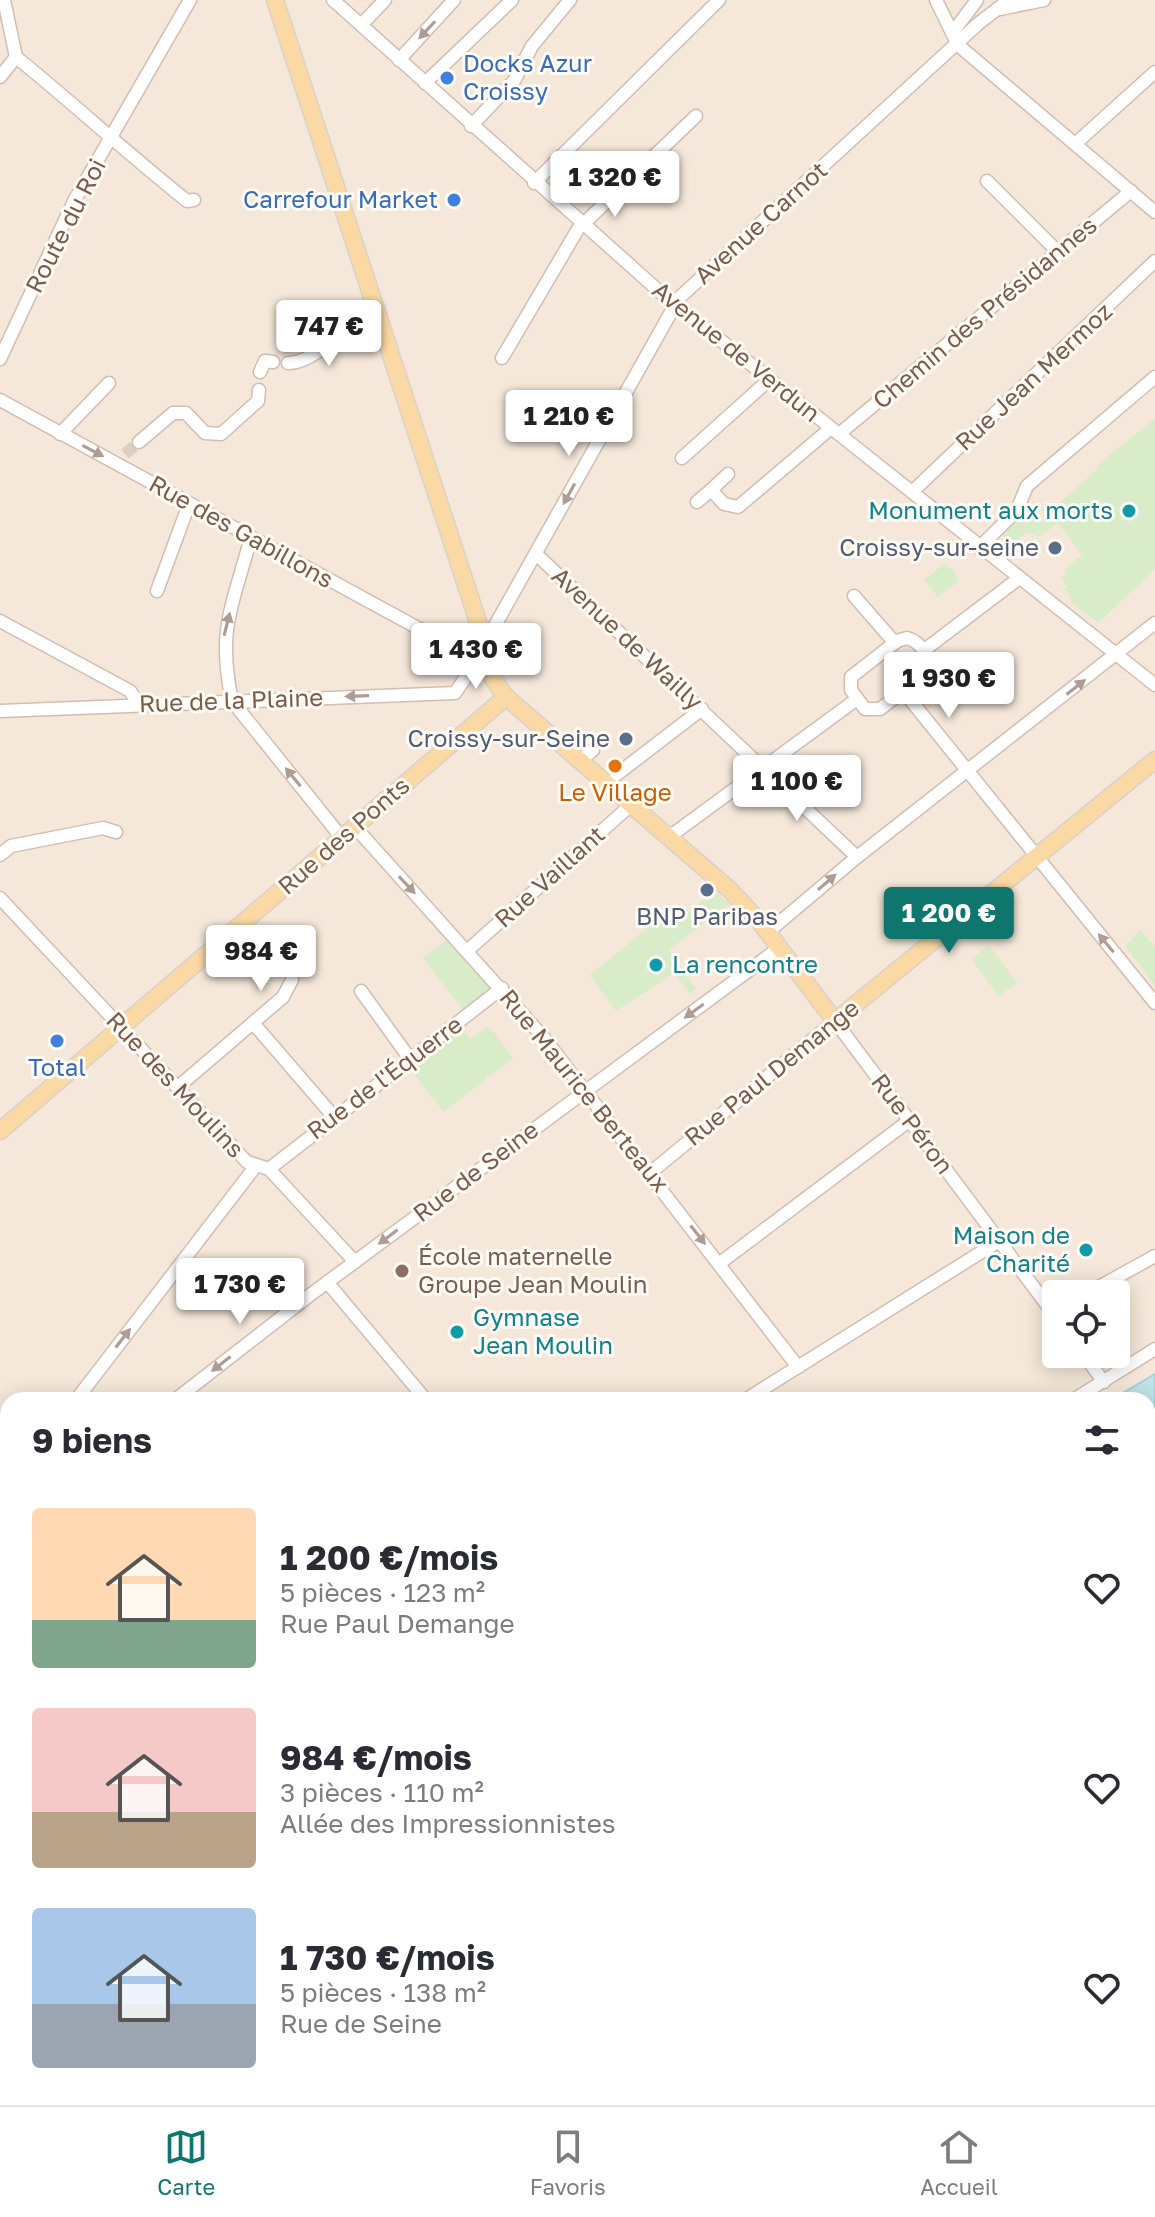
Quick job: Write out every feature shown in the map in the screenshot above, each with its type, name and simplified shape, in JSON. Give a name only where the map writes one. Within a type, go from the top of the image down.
[{"type":"main road","points":[[275,0],[367,308],[483,637],[482,663]]},
{"type":"main road","name":"Rue Péron","points":[[482,663],[506,697],[587,755],[632,804],[730,890],[768,932],[835,1021]]},
{"type":"main road","name":"Rue des Ponts","points":[[0,1131],[506,697]]},
{"type":"main road","name":"Rue Paul Demange","points":[[835,1021],[1155,760]]},
{"type":"street","points":[[4,0],[16,57],[112,137]]},
{"type":"street","name":"Route du Roi","points":[[0,359],[74,201],[190,0]]},
{"type":"street","name":"Avenue de Verdun","points":[[333,0],[534,183],[675,303],[1155,685]]},
{"type":"street","points":[[361,25],[385,0]]},
{"type":"street","points":[[399,60],[454,0]]},
{"type":"street","points":[[425,83],[512,0]]},
{"type":"street","points":[[471,126],[514,81],[532,46],[570,0]]},
{"type":"street","points":[[534,183],[719,0]]},
{"type":"street","points":[[936,0],[953,32]]},
{"type":"street","points":[[977,0],[953,32],[952,39],[1155,212]]},
{"type":"street","points":[[1004,4],[1044,0]]},
{"type":"street","name":"Avenue Carnot","points":[[483,637],[493,629],[675,303],[979,23],[1004,4]]},
{"type":"street","points":[[967,15],[979,23]]},
{"type":"street","points":[[0,77],[16,57]]},
{"type":"street","points":[[1075,144],[1155,72]]},
{"type":"street","points":[[502,358],[582,225],[696,116]]},
{"type":"street","name":"Route du Roi","points":[[112,137],[121,149],[187,201],[194,200]]},
{"type":"street","points":[[987,181],[1060,254]]},
{"type":"street","name":"Chemin des Présidannes","points":[[711,490],[724,504],[738,507],[1060,254],[1131,191]]},
{"type":"street","name":"Rue Jean Mermoz","points":[[912,492],[1155,261]]},
{"type":"street","points":[[288,363],[296,363],[309,354],[321,352],[349,325]]},
{"type":"street","points":[[260,372],[265,361],[273,362]]},
{"type":"street","points":[[979,548],[1017,510],[1027,486],[1155,377]]},
{"type":"street","points":[[682,458],[770,379]]},
{"type":"street","points":[[60,434],[109,383]]},
{"type":"street","points":[[139,442],[173,413],[186,413],[205,433],[221,434],[258,401],[259,390]]},
{"type":"street","name":"Rue des Gabillons","points":[[0,400],[60,434],[122,459],[189,504],[482,663]]},
{"type":"street","points":[[697,502],[728,474]]},
{"type":"street","points":[[157,591],[189,504]]},
{"type":"street","points":[[256,540],[248,548],[224,635],[227,684],[232,701],[342,838]]},
{"type":"street","name":"Avenue de Wailly","points":[[536,554],[857,857]]},
{"type":"street","points":[[923,651],[1018,579]]},
{"type":"street","points":[[852,595],[895,643]]},
{"type":"street","points":[[0,621],[130,691],[139,704]]},
{"type":"street","points":[[768,932],[857,857],[1155,623]]},
{"type":"street","points":[[911,639],[923,651],[929,669],[904,692],[877,710],[865,709],[850,689],[851,677],[895,643],[911,639]]},
{"type":"street","name":"Rue de la Plaine","points":[[0,711],[455,693],[470,671],[482,663]]},
{"type":"street","points":[[904,692],[1155,1003]]},
{"type":"street","points":[[669,837],[857,699]]},
{"type":"street","points":[[616,775],[702,709]]},
{"type":"street","name":"Rue Vaillant","points":[[468,950],[632,804]]},
{"type":"street","name":"Rue Maurice Berteaux","points":[[355,827],[502,988],[586,1090],[798,1367]]},
{"type":"street","points":[[0,855],[11,846],[103,828],[116,832]]},
{"type":"street","name":"Rue des Moulins","points":[[0,898],[255,1167],[269,1169],[355,1262]]},
{"type":"street","name":"Rue de Seine","points":[[186,1392],[327,1282],[779,948]]},
{"type":"street","points":[[178,1087],[283,997],[292,980]]},
{"type":"street","name":"Rue de l'Équerre","points":[[269,1169],[502,988]]},
{"type":"street","points":[[361,991],[410,1059]]},
{"type":"street","name":"Rue Péron","points":[[835,1021],[1042,1296]]},
{"type":"street","name":"Rue Paul Demange","points":[[650,1173],[835,1021]]},
{"type":"street","points":[[253,1023],[334,1117]]},
{"type":"street","points":[[720,1263],[910,1120]]},
{"type":"street","points":[[83,1392],[255,1167]]},
{"type":"street","points":[[758,1392],[999,1241]]},
{"type":"street","points":[[1112,1280],[1155,1256]]},
{"type":"street","points":[[327,1282],[419,1392]]},
{"type":"street","points":[[1087,1392],[1155,1349]]},
{"type":"street","points":[[1094,1368],[1104,1382]]},
{"type":"shaded area","points":[[0,0],[1155,0],[1155,1374],[1125,1392],[0,1392]]},
{"type":"green space","points":[[1155,419],[1155,569],[1098,623],[1072,603],[1067,591],[1062,591],[1067,587],[1061,578],[1066,574],[1064,570],[1082,555],[1058,523],[1039,537],[1027,532],[1011,545],[1001,534],[1030,507],[1040,521],[1047,517],[1037,501],[1048,513],[1099,468],[1097,465]]},
{"type":"green space","points":[[944,564],[954,570],[959,581],[938,597],[924,580]]},
{"type":"green space","points":[[715,891],[729,904],[669,950],[696,989],[690,994],[674,973],[616,1011],[590,975],[669,910],[678,920]]},
{"type":"green space","points":[[1140,930],[1155,946],[1155,985],[1125,946]]},
{"type":"green space","points":[[448,939],[492,986],[463,1010],[423,958]]},
{"type":"green space","points":[[989,945],[1017,983],[999,996],[971,959]]},
{"type":"green space","points":[[460,1027],[470,1039],[486,1027],[493,1031],[513,1058],[444,1112],[408,1067]]},
{"type":"water","points":[[1155,1374],[1155,1392],[1125,1392]]},
{"type":"tunnel","points":[[125,454],[139,442]]},
{"type":"place","name":"Docks Azur Croissy","points":[[447,78]]},
{"type":"place","name":"Carrefour Market","points":[[454,200]]},
{"type":"place","name":"Monument aux morts","points":[[1129,511]]},
{"type":"place","name":"Croissy-sur-seine","points":[[1055,548]]},
{"type":"place","name":"Croissy-sur-Seine","points":[[626,739]]},
{"type":"place","name":"Le Village","points":[[615,766]]},
{"type":"place","name":"BNP Paribas","points":[[707,890]]},
{"type":"place","name":"La rencontre","points":[[656,965]]},
{"type":"place","name":"Total","points":[[57,1041]]},
{"type":"place","name":"Maison de Charité","points":[[1086,1250]]},
{"type":"place","name":"École maternelle Groupe Jean Moulin","points":[[402,1271]]},
{"type":"place","name":"Gymnase Jean Moulin","points":[[457,1332]]}]
